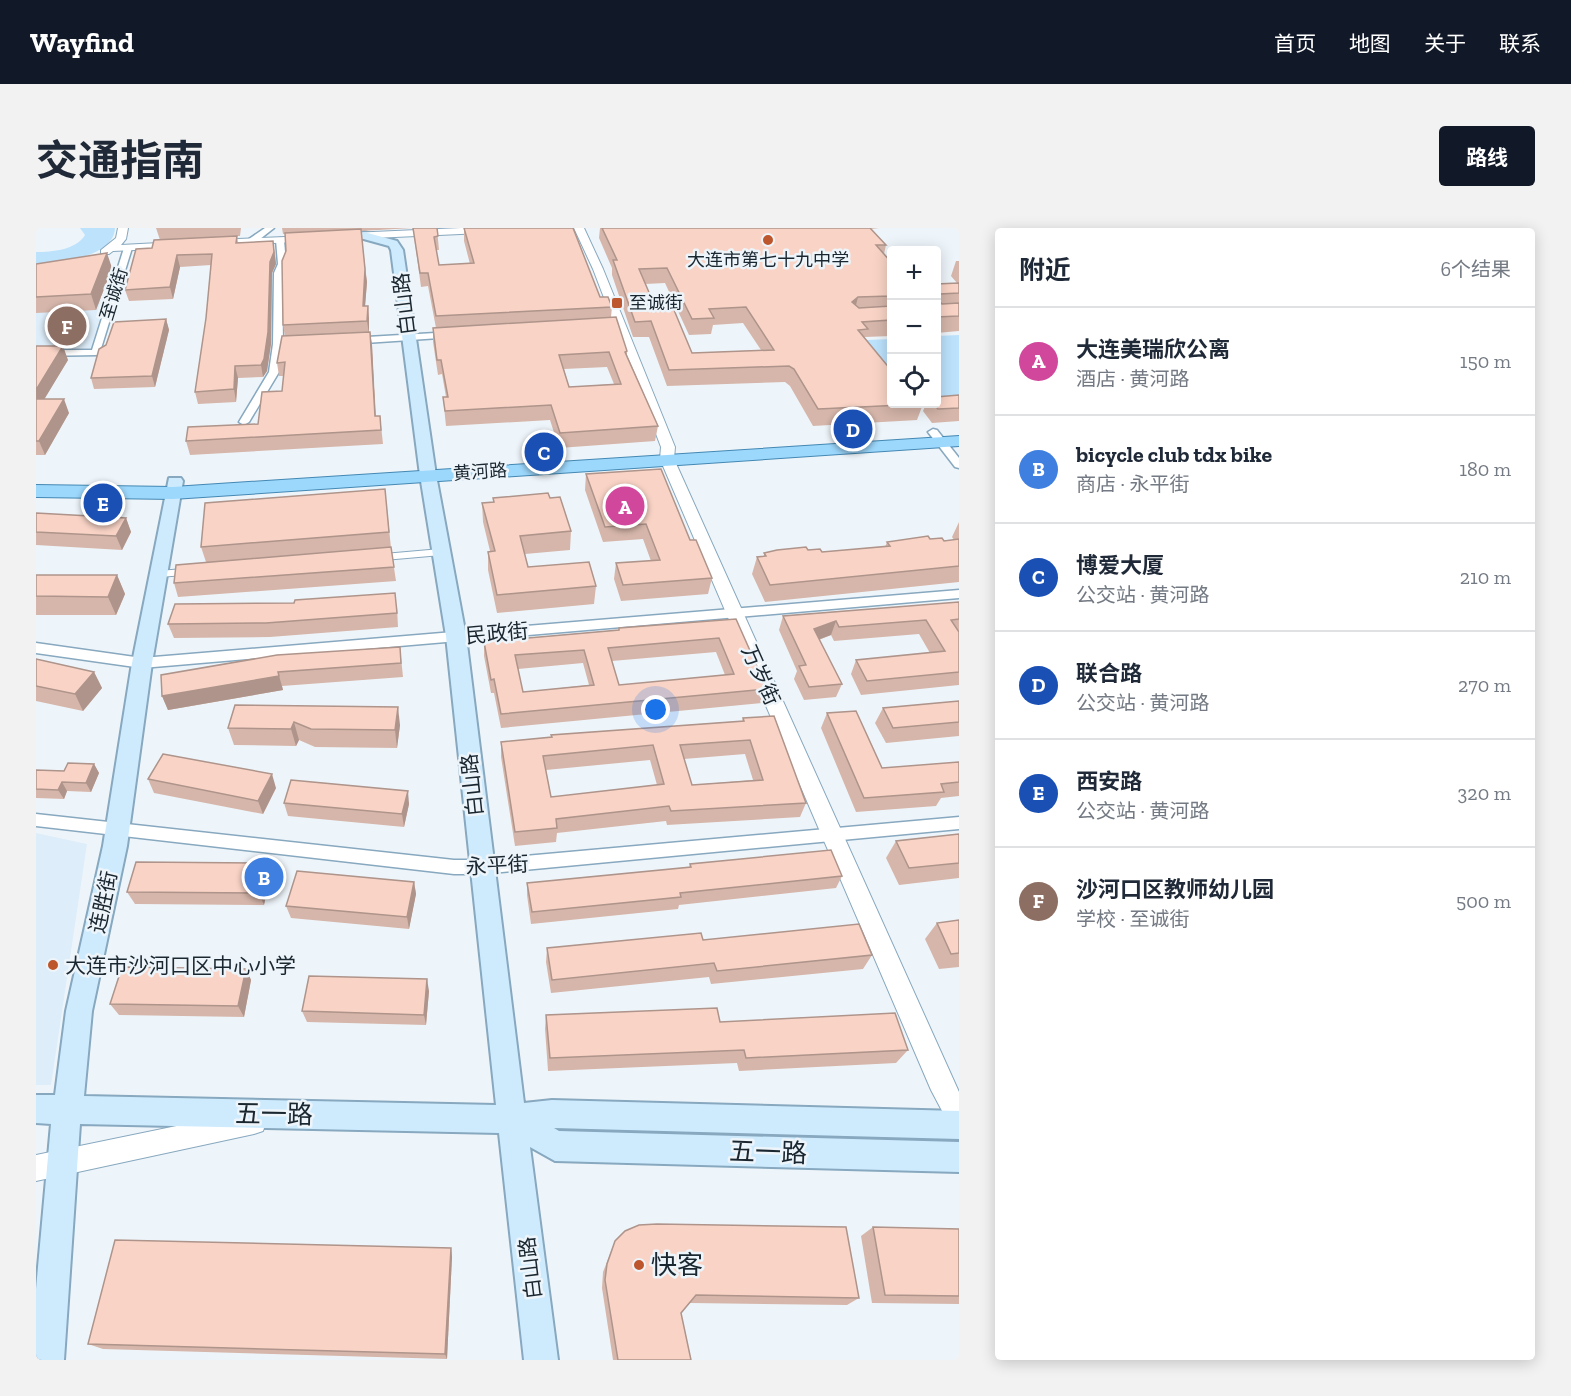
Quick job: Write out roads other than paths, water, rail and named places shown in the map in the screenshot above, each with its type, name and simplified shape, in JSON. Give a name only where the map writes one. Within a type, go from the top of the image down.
[{"type":"main road","name":"白山路","points":[[364,236],[393,244],[398,250],[408,338],[456,636],[481,867],[541,1360]]},
{"type":"main road","name":"黄河路","points":[[937,437],[959,430]]},
{"type":"main road","name":"黄河路","points":[[36,491],[174,487],[937,437],[959,441]]},
{"type":"main road","name":"黄河路","points":[[36,480],[174,487]]},
{"type":"main road","name":"连胜街","points":[[47,1360],[61,1162],[79,1011],[117,828],[142,663],[174,487]]},
{"type":"main road","name":"五一路","points":[[36,1109],[513,1119],[552,1114],[959,1125]]},
{"type":"main road","name":"五一路","points":[[513,1119],[555,1146],[959,1157]]},
{"type":"street","points":[[95,257],[112,248],[121,239],[123,228]]},
{"type":"street","points":[[252,242],[270,228]]},
{"type":"street","points":[[340,237],[528,228]]},
{"type":"street","name":"万岁街","points":[[579,228],[598,269],[615,326],[734,613],[940,1082],[959,1117]]},
{"type":"street","points":[[199,244],[316,238]]},
{"type":"street","points":[[243,422],[274,372],[278,344],[278,273],[282,264],[280,240]]},
{"type":"street","points":[[112,248],[188,245]]},
{"type":"street","name":"至诚街","points":[[36,353],[96,353],[128,248]]},
{"type":"street","points":[[335,341],[467,334]]},
{"type":"street","points":[[278,344],[290,344]]},
{"type":"street","points":[[937,437],[959,465]]},
{"type":"street","name":"民政街","points":[[36,648],[142,663],[959,594]]},
{"type":"street","name":"永平街","points":[[36,820],[454,867],[481,867],[959,823]]},
{"type":"street","points":[[36,1168],[293,1115]]},
{"type":"lane","points":[[372,558],[442,552]]},
{"type":"lane","points":[[159,574],[194,571]]},
{"type":"place","name":"大连市第七十九中学","points":[[768,240]]},
{"type":"place","name":"至诚街","points":[[617,303]]},
{"type":"place","name":"沙河口区教师幼儿园","points":[[67,326]]},
{"type":"place","name":"联合路","points":[[853,429]]},
{"type":"place","name":"博爱大厦","points":[[544,452]]},
{"type":"place","name":"西安路","points":[[103,503]]},
{"type":"place","name":"大连美瑞欣公离","points":[[625,506]]},
{"type":"place","name":"bicycle club tdx bike","points":[[264,877]]},
{"type":"place","name":"大连市沙河口区中心小学","points":[[53,965]]},
{"type":"place","name":"快客","points":[[639,1265]]}]
